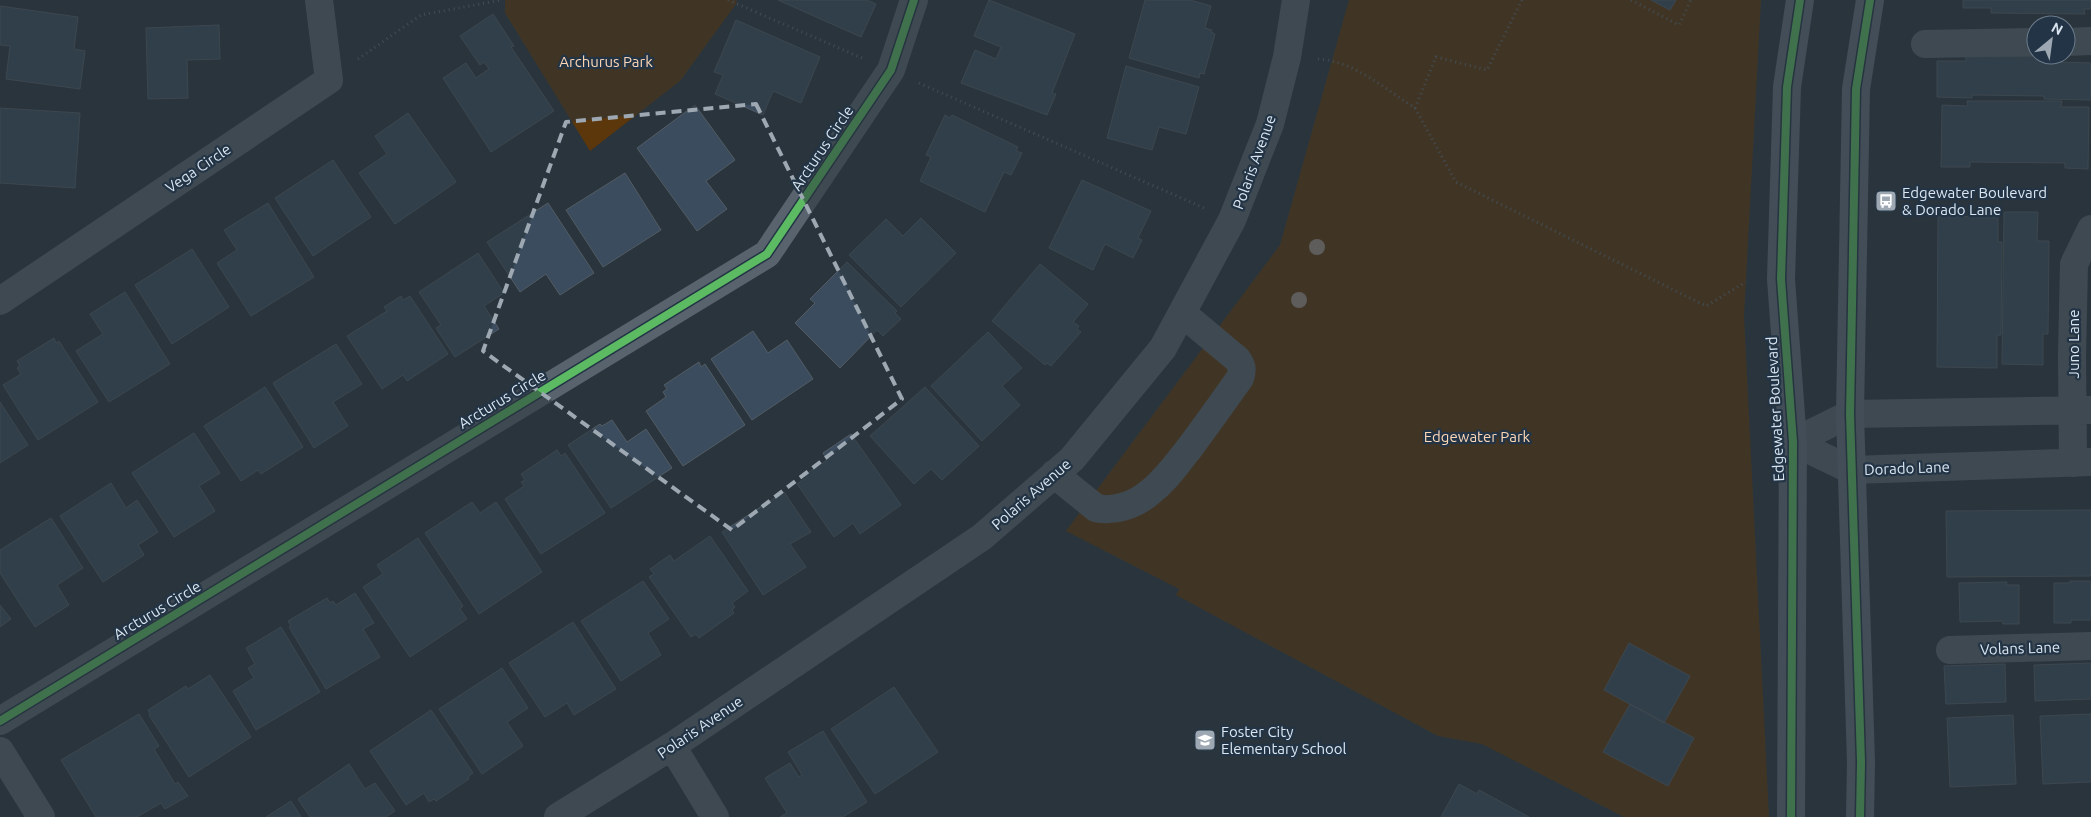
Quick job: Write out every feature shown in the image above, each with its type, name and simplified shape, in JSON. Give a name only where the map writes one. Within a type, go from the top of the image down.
[{"type":"main road","name":"Edgewater Boulevard","points":[[1791,817],[1793,442],[1781,279],[1787,87],[1800,0]]},
{"type":"main road","points":[[1860,817],[1861,752],[1850,414],[1856,89],[1870,0]]},
{"type":"street","points":[[319,0],[329,80]]},
{"type":"street","name":"Arcturus Circle","points":[[0,721],[767,254],[891,70],[914,0]]},
{"type":"street","name":"Polaris Avenue","points":[[558,817],[672,746],[982,537],[1072,459],[1163,348],[1232,220],[1270,124],[1287,57],[1296,0]]},
{"type":"street","points":[[2076,42],[2091,41]]},
{"type":"street","points":[[1925,44],[2026,42]]},
{"type":"street","name":"Vega Circle","points":[[0,301],[329,80]]},
{"type":"street","name":"Juno Lane","points":[[2082,463],[2082,410],[2074,264],[2091,229]]},
{"type":"street","points":[[1054,474],[1096,508],[1104,510],[1134,503],[1148,494],[1166,477],[1240,378],[1243,370],[1237,358],[1182,313]]},
{"type":"street","points":[[1793,442],[1850,414],[2082,410]]},
{"type":"street","name":"Dorado Lane","points":[[1793,442],[1851,470],[2082,463]]},
{"type":"street","name":"Volans Lane","points":[[1950,650],[2091,646]]},
{"type":"street","points":[[672,746],[716,817]]},
{"type":"street","points":[[0,751],[41,817]]},
{"type":"path","points":[[329,80],[422,15],[502,0]]},
{"type":"path","points":[[728,0],[864,59]]},
{"type":"path","points":[[1415,108],[1436,57],[1486,70],[1522,0]]},
{"type":"path","points":[[1631,0],[1680,25],[1691,0]]},
{"type":"path","points":[[1287,57],[1332,60],[1356,70],[1415,108],[1456,182],[1706,306],[1746,282]]},
{"type":"path","points":[[918,82],[1232,220]]},
{"type":"highlighted area","points":[[756,104],[902,399],[732,530],[483,351],[566,122]]},
{"type":"green space","name":"Archurus Park","points":[[505,0],[737,0],[680,81],[590,151],[505,13]]},
{"type":"green space","name":"Edgewater Park","points":[[1349,0],[1761,0],[1744,316],[1769,817],[1624,817],[1482,744],[1438,736],[1176,595],[1179,589],[1066,531],[1280,245]]},
{"type":"building","points":[[778,0],[867,0],[876,4],[861,37]]},
{"type":"building","points":[[989,0],[1075,34],[1052,93],[1056,94],[1047,115],[961,83],[975,50],[996,59],[1001,47],[974,36]]},
{"type":"building","points":[[1145,0],[1190,0],[1211,6],[1205,28],[1212,30],[1211,32],[1215,34],[1204,74],[1200,73],[1199,78],[1129,58]]},
{"type":"building","points":[[1651,0],[1676,0],[1670,10]]},
{"type":"building","points":[[1963,0],[2091,0],[2091,9],[2084,9],[2085,14],[1991,13],[1991,8],[1963,8]]},
{"type":"building","points":[[0,6],[78,17],[74,49],[85,51],[80,89],[6,79],[10,46],[0,45]]},
{"type":"building","points":[[493,14],[514,46],[511,47],[554,111],[491,152],[443,78],[466,63],[476,78],[489,69],[484,62],[480,65],[460,36]]},
{"type":"building","points":[[736,20],[820,57],[801,103],[773,91],[763,115],[715,94],[723,75],[714,72]]},
{"type":"building","points":[[219,25],[220,59],[187,60],[188,98],[148,99],[146,28]]},
{"type":"building","points":[[1966,56],[2026,57],[2026,65],[2076,65],[2076,63],[2091,63],[2091,100],[2044,99],[2044,96],[1972,95],[1972,98],[1937,97],[1937,61],[1966,61]]},
{"type":"building","points":[[1126,66],[1199,87],[1186,134],[1159,127],[1152,150],[1107,138]]},
{"type":"building","points":[[1967,101],[2062,101],[2061,107],[2089,107],[2088,169],[2065,168],[2065,163],[1970,162],[1970,167],[1941,167],[1942,105],[1968,106]]},
{"type":"building","points":[[695,105],[735,160],[706,181],[727,209],[697,231],[637,148]]},
{"type":"building","points":[[0,108],[80,113],[75,188],[0,183]]},
{"type":"building","points":[[408,113],[456,182],[395,224],[359,173],[387,154],[375,136]]},
{"type":"building","points":[[945,115],[950,118],[952,115],[1018,147],[1016,151],[1022,153],[1011,175],[1004,172],[985,212],[920,181],[931,157],[926,155]]},
{"type":"building","points":[[333,160],[371,217],[313,256],[275,198]]},
{"type":"building","points":[[625,173],[661,230],[603,267],[566,210]]},
{"type":"building","points":[[1082,180],[1151,211],[1138,238],[1142,240],[1133,258],[1105,244],[1093,270],[1049,248]]},
{"type":"building","points":[[268,203],[314,277],[251,316],[217,263],[237,250],[224,230]]},
{"type":"building","points":[[548,203],[594,273],[560,295],[546,274],[520,292],[487,242]]},
{"type":"building","points":[[2004,212],[2038,212],[2037,241],[2049,241],[2048,334],[2043,334],[2043,365],[2002,364]]},
{"type":"building","points":[[1938,216],[1998,217],[1998,242],[2002,242],[2001,335],[1997,335],[1997,368],[1937,367]]},
{"type":"building","points":[[921,218],[956,253],[901,307],[849,255],[886,219],[903,236]]},
{"type":"building","points":[[192,249],[229,307],[172,344],[135,285]]},
{"type":"building","points":[[478,253],[504,293],[484,306],[499,329],[455,357],[436,328],[441,325],[419,292]]},
{"type":"building","points":[[847,262],[897,311],[895,313],[901,319],[883,336],[877,330],[840,368],[795,323],[815,303],[810,299]]},
{"type":"building","points":[[1040,264],[1088,304],[1073,322],[1079,326],[1077,329],[1081,332],[1051,366],[1047,363],[1045,365],[992,321]]},
{"type":"building","points":[[125,292],[170,364],[109,402],[76,351],[103,334],[90,314]]},
{"type":"building","points":[[401,296],[403,300],[410,296],[448,354],[407,381],[403,375],[382,389],[347,336],[387,311],[384,307]]},
{"type":"building","points":[[753,331],[768,353],[787,340],[813,379],[752,420],[711,359]]},
{"type":"building","points":[[988,332],[1022,368],[1002,386],[1020,405],[982,441],[931,386]]},
{"type":"building","points":[[54,338],[56,343],[59,341],[98,402],[38,440],[3,385],[21,374],[17,368],[20,366],[17,361]]},
{"type":"building","points":[[336,344],[362,384],[333,402],[348,426],[314,448],[273,383]]},
{"type":"building","points":[[699,362],[701,367],[705,364],[745,425],[683,466],[646,411],[666,397],[663,392],[667,389],[664,385]]},
{"type":"building","points":[[265,387],[303,447],[261,474],[258,470],[241,481],[204,426]]},
{"type":"building","points":[[925,387],[979,446],[942,480],[931,469],[914,484],[870,436]]},
{"type":"building","points":[[0,402],[28,445],[0,463]]},
{"type":"building","points":[[612,420],[627,442],[646,429],[672,468],[611,508],[568,445],[600,424],[602,426]]},
{"type":"building","points":[[194,433],[220,473],[199,486],[215,511],[174,537],[132,473]]},
{"type":"building","points":[[851,434],[901,505],[860,534],[853,523],[834,537],[797,484],[807,477],[806,474],[827,460],[823,453]]},
{"type":"building","points":[[557,450],[561,456],[565,453],[605,513],[541,554],[505,499],[524,486],[521,482],[525,480],[521,474]]},
{"type":"building","points":[[111,483],[126,508],[137,500],[158,532],[138,545],[144,555],[103,582],[60,516]]},
{"type":"building","points":[[784,492],[811,532],[790,544],[806,567],[763,595],[722,532]]},
{"type":"building","points":[[472,502],[480,513],[496,502],[542,572],[479,614],[425,533]]},
{"type":"building","points":[[2091,510],[2091,576],[1947,577],[1946,511]]},
{"type":"building","points":[[51,518],[83,568],[57,585],[69,605],[35,627],[0,573],[0,550]]},
{"type":"building","points":[[710,536],[748,591],[732,603],[735,607],[732,610],[734,613],[699,638],[696,634],[691,637],[649,577],[654,574],[650,569],[670,555],[674,561]]},
{"type":"building","points":[[418,538],[463,606],[460,609],[467,619],[410,657],[363,587],[383,574],[377,565]]},
{"type":"building","points":[[643,581],[669,619],[648,633],[661,655],[621,681],[581,621]]},
{"type":"building","points":[[2070,581],[2091,581],[2091,620],[2071,620],[2071,623],[2054,623],[2054,583],[2070,583]]},
{"type":"building","points":[[2007,582],[2006,585],[2019,585],[2019,624],[2003,624],[2002,621],[1960,622],[1959,583]]},
{"type":"building","points":[[355,593],[374,623],[363,629],[380,657],[326,689],[289,627],[291,626],[288,621],[327,598],[330,603],[333,601],[336,605]]},
{"type":"building","points":[[0,605],[11,619],[0,627]]},
{"type":"building","points":[[573,622],[616,689],[574,715],[567,703],[545,717],[509,663]]},
{"type":"building","points":[[281,627],[320,692],[256,730],[233,691],[254,678],[248,668],[255,664],[246,648]]},
{"type":"building","points":[[1629,643],[1690,676],[1664,723],[1604,690]]},
{"type":"building","points":[[2091,663],[2091,699],[2035,701],[2034,665]]},
{"type":"building","points":[[2005,664],[2006,702],[1946,704],[1944,666]]},
{"type":"building","points":[[502,668],[528,708],[507,722],[523,746],[482,774],[439,709]]},
{"type":"building","points":[[210,675],[251,737],[189,777],[149,715],[148,710],[186,686],[188,689]]},
{"type":"building","points":[[894,687],[938,752],[875,794],[831,729]]},
{"type":"building","points":[[1630,704],[1694,738],[1668,786],[1603,752]]},
{"type":"building","points":[[431,710],[473,773],[468,777],[469,779],[436,801],[434,799],[429,802],[424,793],[406,805],[370,751]]},
{"type":"building","points":[[139,714],[159,746],[154,749],[175,784],[178,782],[188,796],[165,809],[161,803],[137,817],[96,817],[61,760]]},
{"type":"building","points":[[2091,714],[2091,782],[2043,784],[2040,716]]},
{"type":"building","points":[[2013,715],[2016,784],[1950,787],[1947,718]]},
{"type":"building","points":[[823,731],[867,802],[843,817],[780,817],[787,813],[765,778],[790,763],[799,777],[802,775],[788,752]]},
{"type":"building","points":[[349,764],[365,789],[375,783],[395,811],[386,817],[310,817],[298,799]]},
{"type":"building","points":[[1459,784],[1477,794],[1479,790],[1529,817],[1441,817]]},
{"type":"building","points":[[291,801],[301,817],[266,817]]},
{"type":"cycle path","points":[[0,721],[767,254],[891,70],[914,0]]},
{"type":"cycle path","points":[[1791,817],[1793,442],[1781,279],[1787,87],[1800,0]]},
{"type":"cycle path","points":[[1860,817],[1861,762],[1850,414],[1856,89],[1870,0]]},
{"type":"place","name":"Edgewater Boulevard & Dorado Lane","points":[[1886,201]]},
{"type":"place","name":"Foster City Elementary School","points":[[1205,740]]}]
